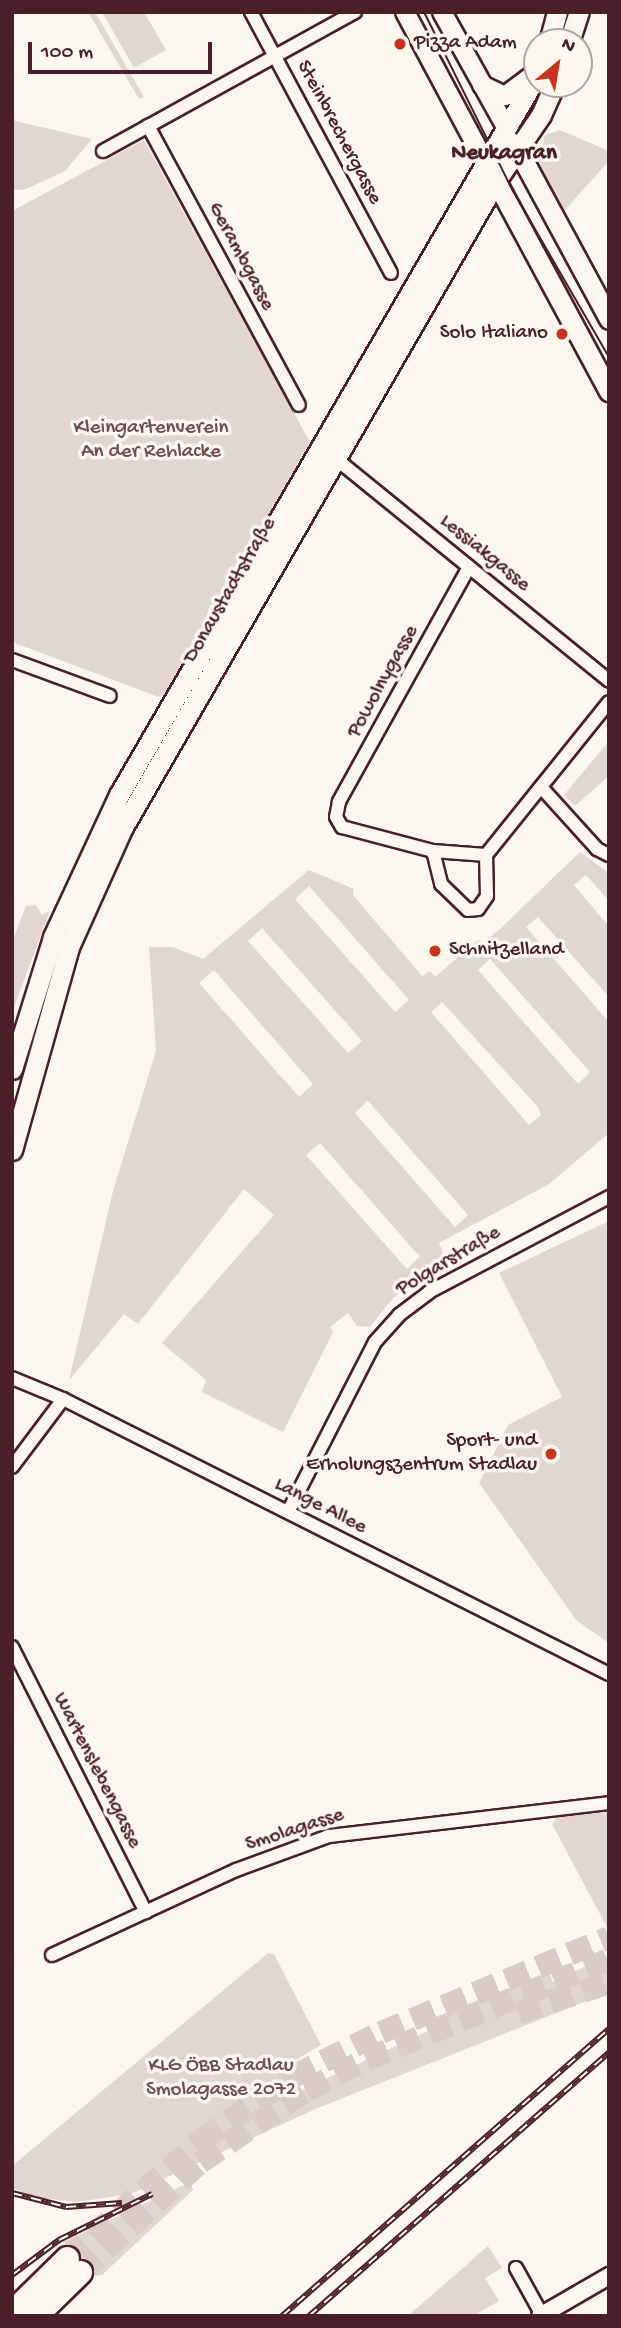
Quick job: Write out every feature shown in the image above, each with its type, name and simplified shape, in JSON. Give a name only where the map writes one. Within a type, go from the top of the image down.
[{"type":"highway","points":[[12,2312],[73,2265],[35,2316]]},
{"type":"main road","points":[[405,12],[609,391]]},
{"type":"main road","points":[[442,12],[609,319]]},
{"type":"main road","points":[[482,85],[499,95],[510,94],[523,84]]},
{"type":"main road","name":"Donaustadtstraße","points":[[12,1069],[53,937],[119,795],[524,98]]},
{"type":"main road","name":"Donaustadtstraße","points":[[12,1150],[48,1012],[108,856],[149,777],[496,181],[518,150],[547,98]]},
{"type":"street","name":"Steinbrechergasse","points":[[251,12],[391,272]]},
{"type":"street","points":[[103,151],[355,12]]},
{"type":"street","name":"Gerambgasse","points":[[148,126],[299,405]]},
{"type":"street","name":"Lessiakgasse","points":[[335,458],[609,681]]},
{"type":"street","name":"Powolnygasse","points":[[433,851],[342,827],[336,817],[339,802],[470,567]]},
{"type":"street","points":[[12,660],[110,696]]},
{"type":"street","points":[[486,855],[433,851],[441,884],[468,910],[478,909],[487,896],[486,855],[609,702]]},
{"type":"street","points":[[541,787],[596,848],[609,855]]},
{"type":"street","name":"Polgarstraße","points":[[288,1512],[375,1342],[399,1315],[429,1292],[609,1197]]},
{"type":"street","name":"Lange Allee","points":[[12,1378],[63,1399],[609,1674]]},
{"type":"street","points":[[12,1467],[63,1399]]},
{"type":"street","name":"Wartenslebengasse","points":[[12,1647],[146,1912]]},
{"type":"street","name":"Smolagasse","points":[[52,1955],[236,1870],[330,1836],[609,1803]]},
{"type":"street","points":[[516,2268],[541,2315],[609,2276]]},
{"type":"green space","points":[[88,12],[95,12],[144,97],[139,99]]},
{"type":"green space","points":[[102,12],[144,12],[166,50],[134,68]]},
{"type":"green space","points":[[12,120],[92,139],[65,171],[24,190],[12,189]]},
{"type":"green space","points":[[560,130],[609,151],[609,161],[564,211],[538,161],[545,135]]},
{"type":"green space","name":"Kleingartenverein An der Rehlacke","points":[[144,140],[310,442],[217,604],[210,605],[204,625],[164,694],[159,697],[12,642],[12,211]]},
{"type":"green space","points":[[609,741],[609,776],[575,806],[564,795]]},
{"type":"green space","points":[[580,852],[609,873],[609,901],[586,875],[574,885],[609,926],[609,997],[538,917],[526,927],[609,1022],[609,1133],[549,1184],[439,1243],[446,1259],[393,1298],[370,1327],[357,1326],[348,1313],[330,1327],[333,1332],[283,1432],[202,1392],[206,1380],[162,1343],[274,1215],[244,1189],[138,1324],[124,1314],[69,1380],[113,1191],[156,1051],[149,947],[173,947],[203,959],[309,870],[354,889],[353,895],[422,976],[430,971],[435,977],[478,940],[484,942]],"holes":[[[309,886],[409,1000],[395,1012],[295,899]],[[262,928],[362,1041],[348,1053],[248,941]],[[490,959],[590,1072],[578,1084],[478,970]],[[214,970],[313,1084],[299,1097],[199,983]],[[442,1002],[538,1107],[541,1115],[529,1125],[431,1012]],[[368,1101],[468,1215],[455,1227],[355,1113]],[[320,1143],[420,1257],[407,1269],[306,1155]]]},
{"type":"green space","points":[[36,905],[42,915],[50,910],[12,1013],[12,942],[26,906]]},
{"type":"green space","name":"Sport- und Erholungszentrum Stadlau","points":[[609,1221],[609,1643],[577,1621],[479,1483],[508,1425],[562,1397],[499,1273]]},
{"type":"green space","points":[[609,1812],[609,1931],[552,1824],[558,1817]]},
{"type":"green space","name":"KLG ÖBB Stadlau Smolagasse 2072","points":[[268,1953],[274,1954],[321,2045],[287,2065],[302,2090],[428,2031],[425,2021],[549,1972],[553,1982],[609,1955],[609,1992],[313,2110],[131,2194],[76,2202],[33,2197],[12,2188],[12,2166]]},
{"type":"green space","points":[[190,2182],[193,2190],[102,2275],[95,2276],[63,2242]]},
{"type":"green space","points":[[488,2246],[502,2268],[485,2278],[499,2301],[473,2316],[408,2316]]},
{"type":"tunnel","points":[[67,2258],[201,2140],[293,2076],[381,2032],[609,1937]]},
{"type":"tunnel","points":[[80,2272],[200,2162],[306,2090],[366,2059],[609,1959]]},
{"type":"tunnel","points":[[518,2012],[609,1982]]},
{"type":"tram line","points":[[424,12],[513,191],[609,357]]},
{"type":"railway","points":[[282,2316],[609,2029]]},
{"type":"railway","points":[[309,2316],[609,2052]]},
{"type":"railway","points":[[12,2193],[66,2207],[122,2203]]},
{"type":"railway","points":[[12,2275],[59,2240],[152,2194]]},
{"type":"place","name":"Pizza Adam","points":[[400,44]]},
{"type":"place","name":"Solo Italiano","points":[[562,334]]},
{"type":"place","name":"Schnitzelland","points":[[435,951]]},
{"type":"place","name":"Sport- und Erholungszentrum Stadlau","points":[[551,1454]]},
{"type":"district","name":"Neukagran","points":[[504,154]]}]
